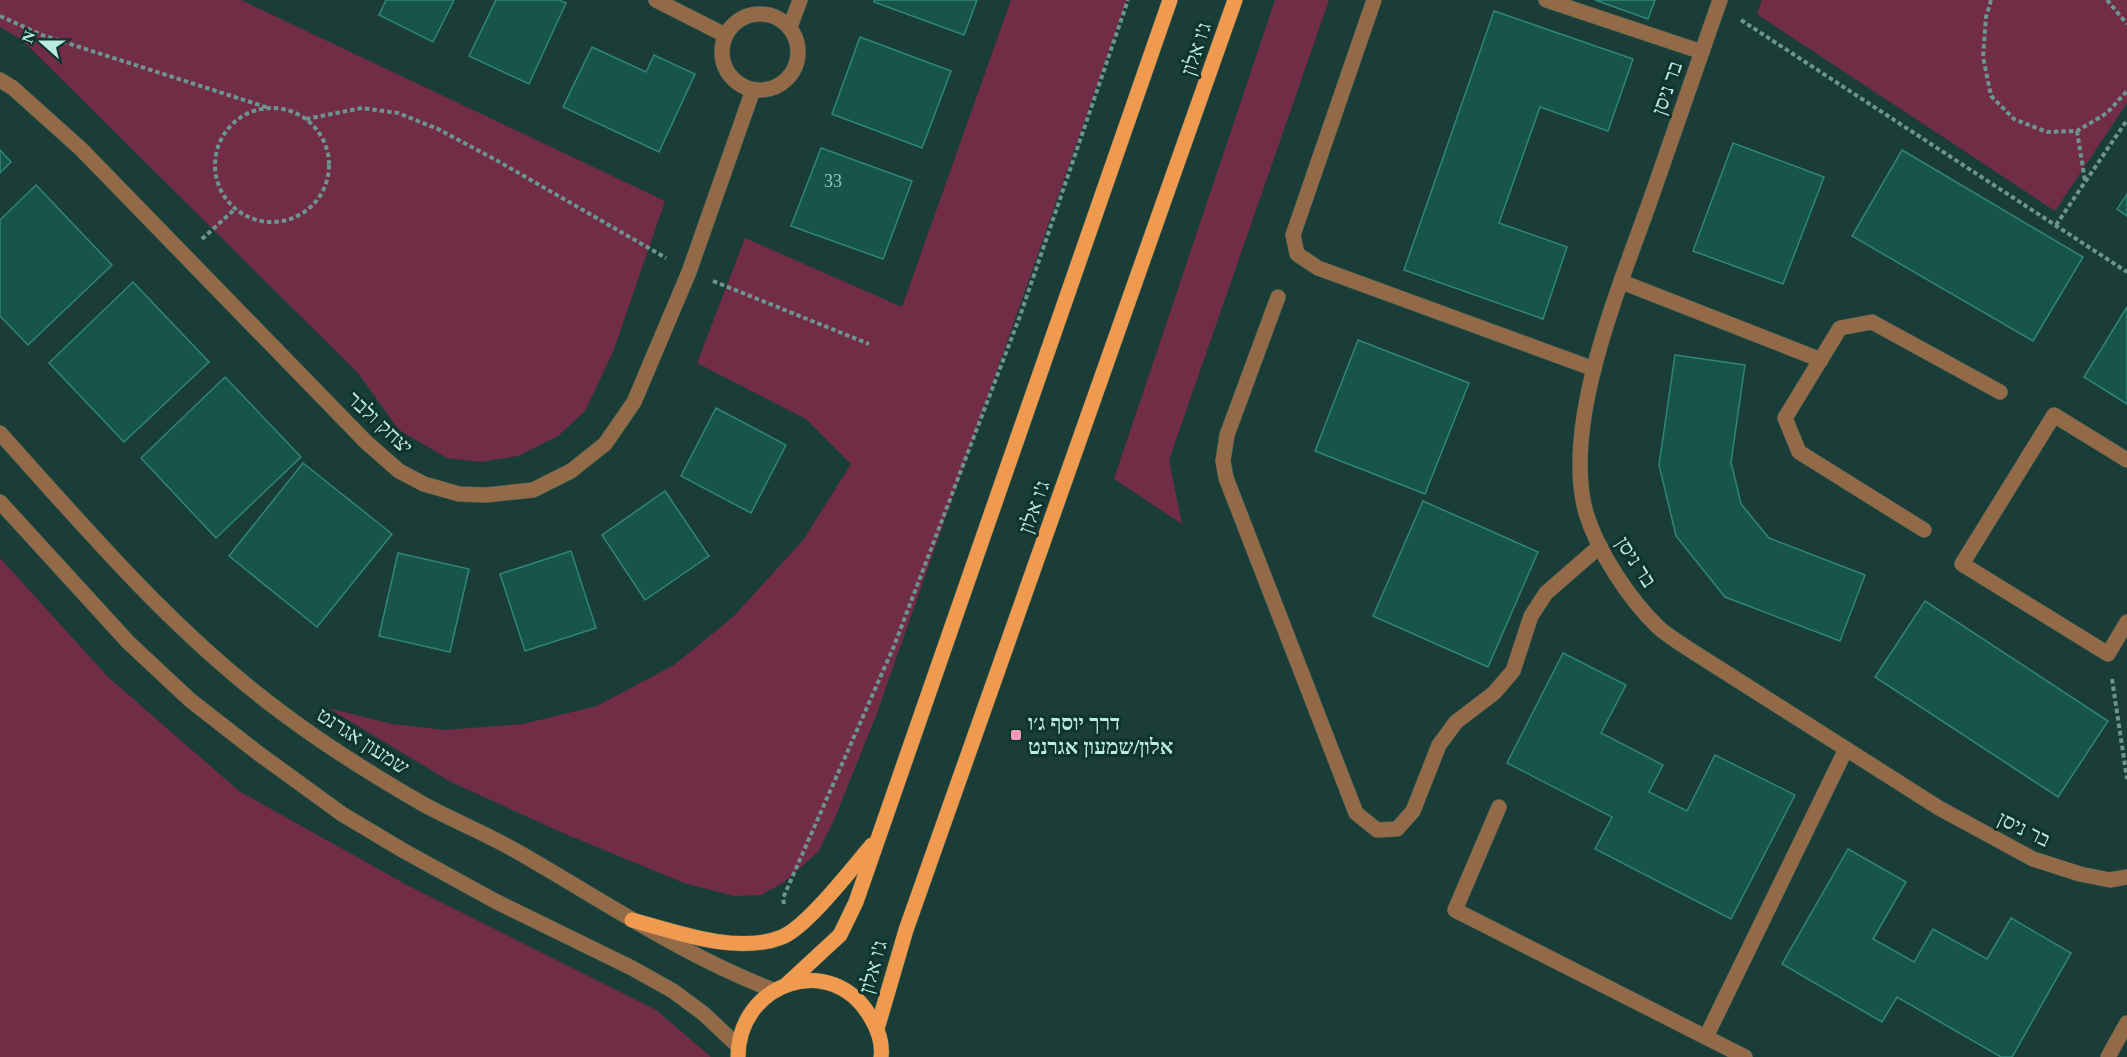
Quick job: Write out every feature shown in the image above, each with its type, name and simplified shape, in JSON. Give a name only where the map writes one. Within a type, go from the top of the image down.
[{"type":"main road","name":"ג'ו אלון","points":[[787,984],[840,935],[856,902],[1170,0]]},
{"type":"main road","name":"ג'ו אלון","points":[[878,1029],[906,930],[1235,0]]},
{"type":"main road","points":[[632,920],[697,937],[752,945],[782,937],[798,927],[878,838]]},
{"type":"main road","points":[[738,1051],[743,1024],[756,1005],[773,990],[787,984],[809,980],[831,984],[850,993],[866,1008],[878,1029],[881,1057]]},
{"type":"street","points":[[656,0],[725,35]]},
{"type":"street","points":[[790,27],[800,0]]},
{"type":"street","points":[[1374,0],[1293,235],[1297,254],[1318,268],[1594,369]]},
{"type":"street","points":[[1546,0],[1702,52]]},
{"type":"street","name":"בר ניסן","points":[[1719,3],[1594,369],[1583,423],[1579,462],[1586,512],[1600,546],[1628,592],[1659,628],[1939,808],[2033,859],[2080,874],[2110,880],[2127,877]]},
{"type":"street","points":[[755,13],[768,14],[780,19],[790,27],[796,39],[798,52],[796,66],[790,76],[779,85],[767,90],[753,90],[737,83],[728,74],[722,61],[721,48],[725,35],[742,17],[755,13]]},
{"type":"street","name":"יצחק ולבר","points":[[0,80],[13,88],[81,149],[366,442],[399,471],[424,484],[459,494],[486,495],[533,490],[571,471],[605,444],[634,402],[689,272],[753,90]]},
{"type":"street","points":[[1622,282],[1821,360]]},
{"type":"street","points":[[1278,297],[1227,435],[1223,462],[1226,478],[1356,813],[1377,830],[1398,829],[1413,812],[1438,745],[1456,722],[1494,693],[1513,671],[1531,616],[1546,593],[1600,546]]},
{"type":"street","points":[[1924,530],[1799,452],[1785,418],[1840,328],[1872,322],[2000,392]]},
{"type":"street","points":[[2127,460],[2054,415],[1962,564],[2108,654],[2127,622]]},
{"type":"street","name":"שמעון אגרנט","points":[[0,433],[160,609],[221,664],[285,716],[414,798],[516,851],[632,920],[731,974],[773,990]]},
{"type":"street","points":[[0,502],[128,642],[190,699],[268,760],[342,814],[404,851],[495,901],[632,968],[673,991],[704,1014],[738,1051]]},
{"type":"street","points":[[1706,1037],[1846,748]]},
{"type":"street","points":[[1499,807],[1455,910],[1745,1057]]},
{"type":"street","points":[[2108,1057],[2127,1023]]},
{"type":"path","points":[[789,933],[783,898],[903,624],[1020,316],[1128,0]]},
{"type":"path","points":[[1991,0],[1986,17],[1983,57],[1991,96],[2014,119],[2047,132],[2077,131],[2107,113],[2127,92]]},
{"type":"path","points":[[2107,0],[2127,24]]},
{"type":"path","points":[[1719,3],[2127,272]]},
{"type":"path","points":[[0,16],[42,35],[269,108],[289,110],[306,119],[323,140],[329,159],[327,179],[319,197],[303,213],[285,221],[266,222],[247,217],[235,209],[222,194],[216,175],[216,155],[223,136],[233,123],[250,112],[269,108]]},
{"type":"path","points":[[306,119],[362,108],[398,113],[438,129],[496,160],[689,272],[869,344]]},
{"type":"path","points":[[2056,225],[2127,120]]},
{"type":"path","points":[[2077,131],[2085,182]]},
{"type":"path","points":[[184,256],[235,209]]},
{"type":"path","points":[[2108,654],[2127,779]]},
{"type":"shaded area","points":[[0,0],[241,0],[665,201],[613,352],[585,411],[558,436],[518,456],[481,462],[447,458],[399,430],[358,373],[22,40],[0,27]]},
{"type":"shaded area","points":[[1011,0],[1127,0],[877,713],[834,820],[818,852],[783,883],[761,895],[734,896],[684,883],[563,833],[451,782],[328,708],[392,724],[445,730],[523,724],[597,706],[674,665],[733,617],[804,539],[851,464],[806,419],[697,363],[745,238],[902,307]]},
{"type":"shaded area","points":[[1275,0],[1329,0],[1169,460],[1182,524],[1114,479]]},
{"type":"shaded area","points":[[1762,0],[2127,0],[2127,103],[2055,211],[1757,14]]},
{"type":"shaded area","points":[[0,558],[108,677],[239,791],[407,885],[656,1010],[711,1057],[0,1057]]},
{"type":"building","points":[[386,0],[454,0],[433,42],[379,15]]},
{"type":"building","points":[[496,0],[559,0],[566,3],[529,84],[469,56]]},
{"type":"building","points":[[874,0],[977,0],[964,35],[874,2]]},
{"type":"building","points":[[1595,0],[1655,0],[1648,19]]},
{"type":"building","points":[[1494,11],[1633,59],[1608,131],[1540,107],[1499,223],[1567,247],[1543,319],[1404,270]]},
{"type":"building","points":[[860,37],[951,71],[922,148],[832,114]]},
{"type":"building","points":[[592,47],[646,72],[654,55],[695,74],[659,152],[563,107]]},
{"type":"building","points":[[1733,143],[1824,177],[1783,284],[1693,251]]},
{"type":"building","points":[[821,148],[912,181],[883,259],[791,226]]},
{"type":"building","points":[[0,150],[11,162],[0,173]]},
{"type":"building","points":[[1902,150],[2083,257],[2033,341],[1852,236]]},
{"type":"building","points":[[36,185],[112,265],[28,345],[0,316],[0,220]]},
{"type":"building","points":[[2127,194],[2127,216],[2117,209]]},
{"type":"building","points":[[133,282],[209,362],[124,442],[49,363]]},
{"type":"building","points":[[2127,307],[2127,404],[2084,377]]},
{"type":"building","points":[[1358,340],[1469,383],[1425,494],[1315,451]]},
{"type":"building","points":[[1675,355],[1745,365],[1731,462],[1741,504],[1769,538],[1865,575],[1840,641],[1725,597],[1676,536],[1659,465]]},
{"type":"building","points":[[225,377],[301,457],[216,538],[141,458]]},
{"type":"building","points":[[716,408],[786,445],[751,513],[681,476]]},
{"type":"building","points":[[303,463],[392,534],[317,627],[229,556]]},
{"type":"building","points":[[665,491],[709,556],[645,600],[602,535]]},
{"type":"building","points":[[1423,501],[1538,552],[1488,667],[1373,616]]},
{"type":"building","points":[[571,551],[596,628],[525,651],[500,574]]},
{"type":"building","points":[[398,553],[469,569],[450,652],[379,636]]},
{"type":"building","points":[[1925,601],[2108,721],[2058,797],[1875,677]]},
{"type":"building","points":[[1563,653],[1626,685],[1601,733],[1663,765],[1649,792],[1687,811],[1715,755],[1795,795],[1731,919],[1595,849],[1612,817],[1507,763]]},
{"type":"building","points":[[1848,849],[1906,882],[1873,939],[1914,962],[1933,929],[1987,959],[2011,918],[2071,953],[2012,1057],[2001,1057],[1897,997],[1882,1022],[1782,964]]},
{"type":"place","name":"דרך יוסף ג׳ו אלון/שמעון אגרנט","points":[[1016,735]]}]
